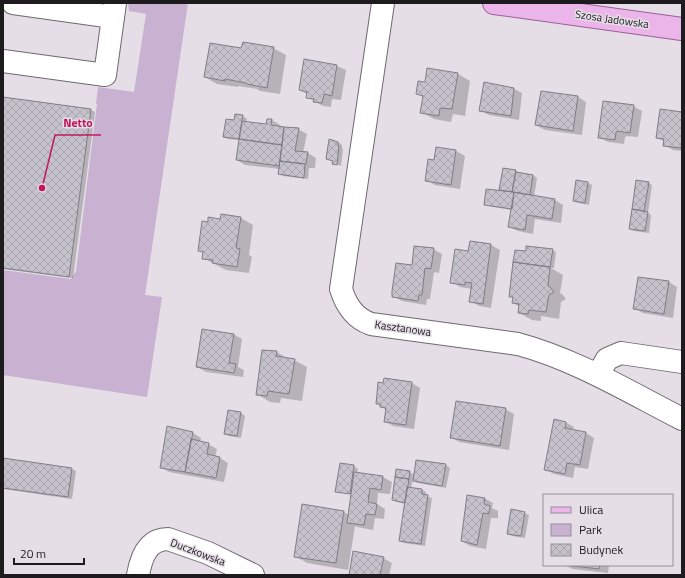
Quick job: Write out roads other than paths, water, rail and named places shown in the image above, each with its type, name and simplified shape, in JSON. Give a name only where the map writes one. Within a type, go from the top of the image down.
[{"type":"main road","name":"Szosa Jadowska","points":[[494,3],[595,10],[682,29]]},
{"type":"street","points":[[3,61],[105,75],[114,10],[13,3]]},
{"type":"street","name":"Kasztanowa","points":[[383,3],[341,289],[347,304],[356,315],[370,324],[518,344],[539,350],[598,375],[682,419]]},
{"type":"street","points":[[598,375],[607,359],[621,353],[682,362]]},
{"type":"street","name":"Duczkowska","points":[[138,575],[140,565],[148,546],[161,539],[168,539],[208,553],[253,575]]},
{"type":"place","name":"Netto","points":[[42,188]]}]
